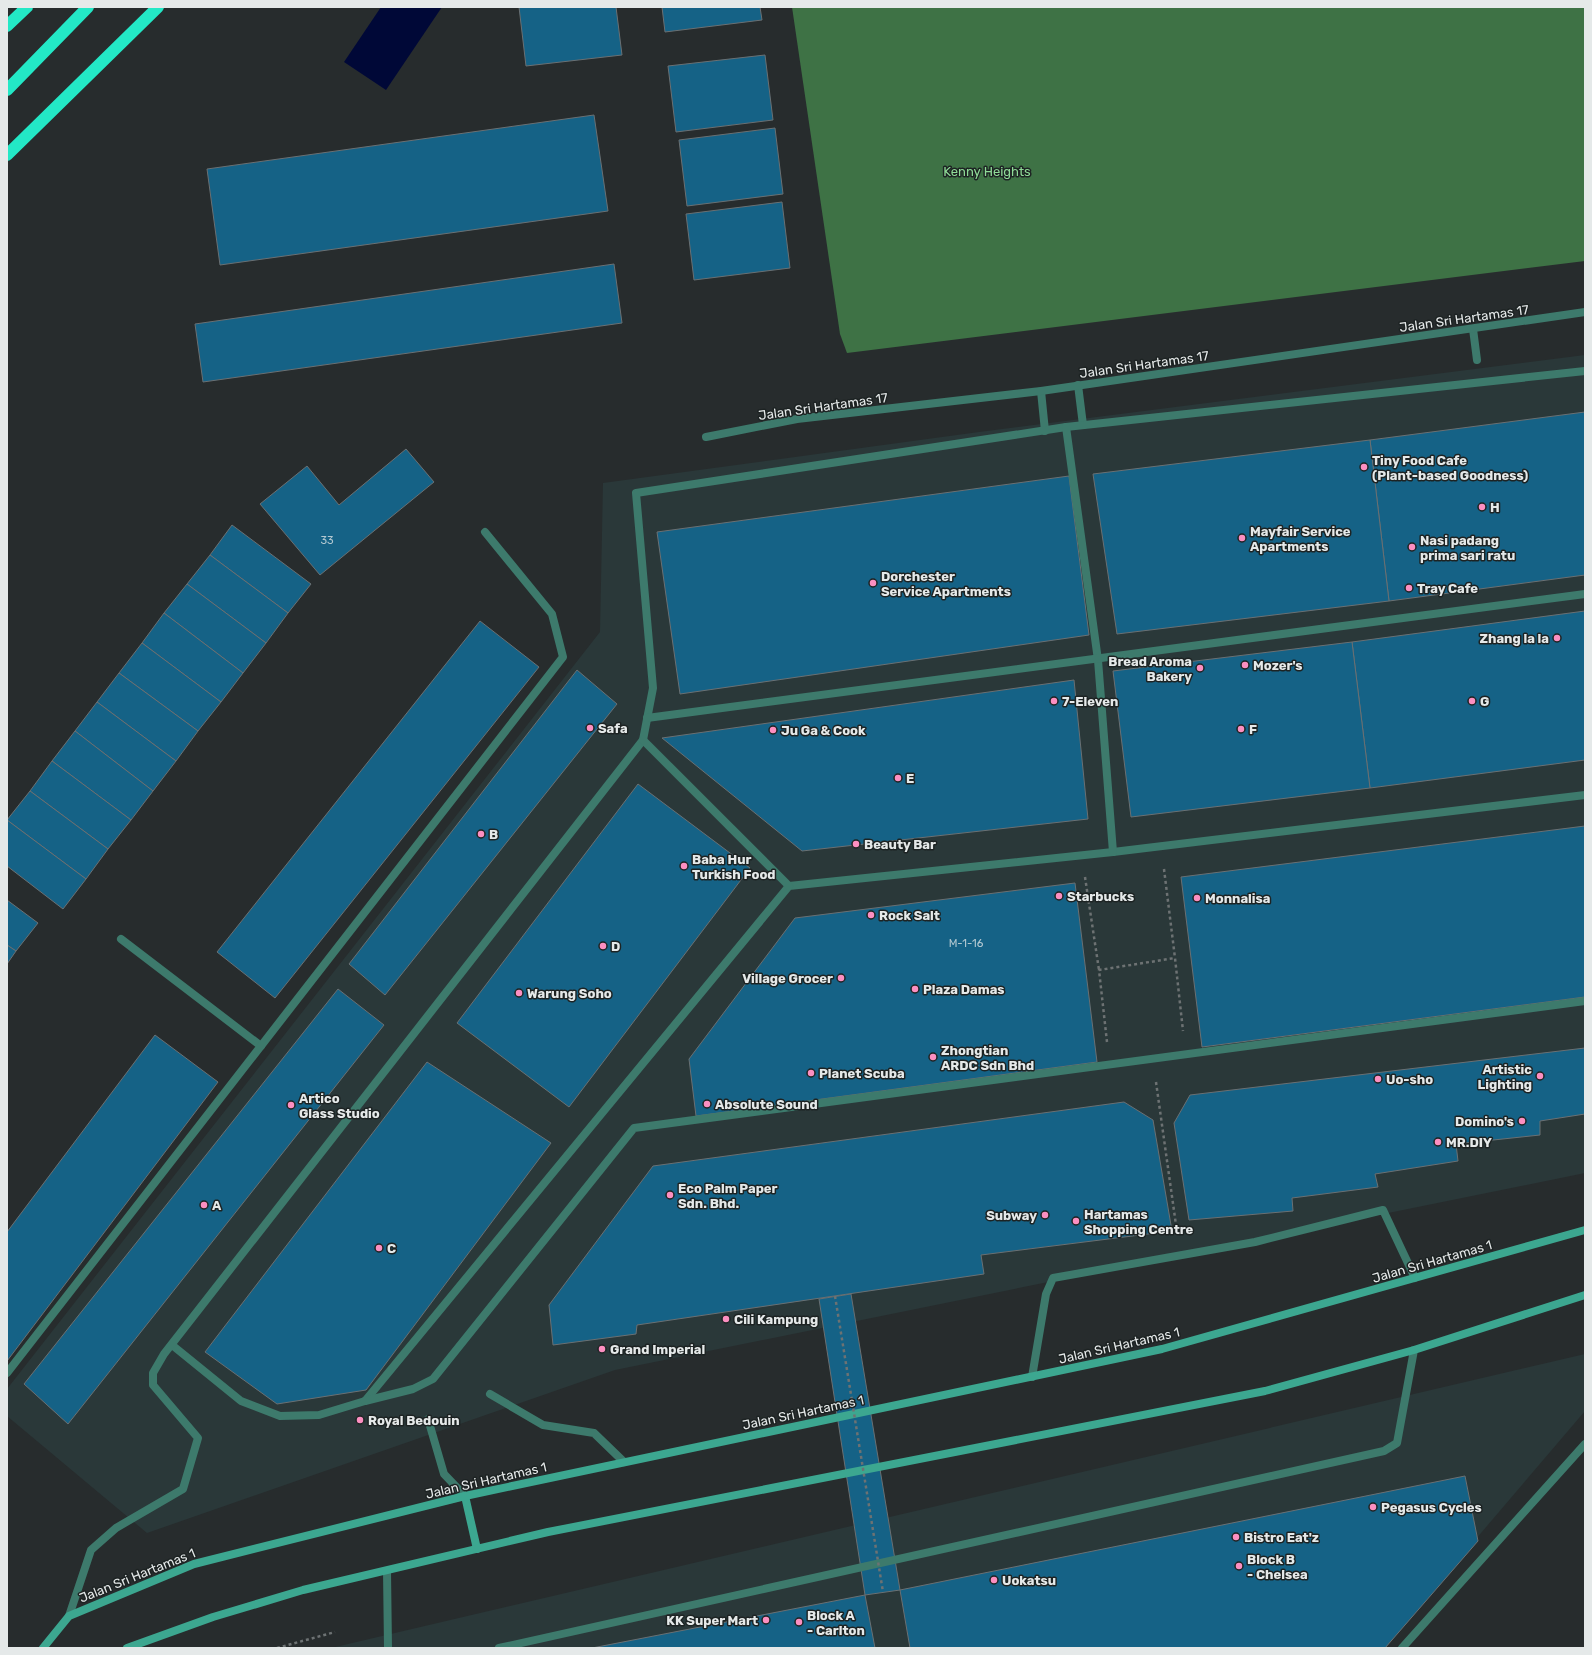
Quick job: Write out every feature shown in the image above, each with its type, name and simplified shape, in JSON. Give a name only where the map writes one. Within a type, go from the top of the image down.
[{"type":"highway","points":[[7,26],[27,7]]},
{"type":"highway","points":[[7,90],[88,7]]},
{"type":"highway","points":[[7,155],[158,7]]},
{"type":"street","name":"Jalan Sri Hartamas 17","points":[[706,437],[797,419],[1041,391],[1585,312]]},
{"type":"street","points":[[1473,329],[1477,360]]},
{"type":"street","points":[[69,1616],[91,1550],[116,1528],[183,1489],[198,1438],[153,1385],[153,1373],[164,1354],[643,740],[653,688],[636,493],[1066,427],[1585,371]]},
{"type":"street","points":[[1078,385],[1083,425]]},
{"type":"street","points":[[1041,391],[1045,431]]},
{"type":"street","points":[[1066,427],[1098,660],[1113,852]]},
{"type":"street","points":[[7,1373],[563,657],[552,614],[485,532]]},
{"type":"street","points":[[647,718],[1098,660],[1585,594]]},
{"type":"street","points":[[643,740],[789,886]]},
{"type":"street","points":[[364,1401],[789,886],[1113,852],[1585,795]]},
{"type":"street","points":[[121,939],[261,1046]]},
{"type":"street","points":[[172,1345],[241,1400],[280,1416],[319,1415],[364,1401],[413,1389],[433,1379],[634,1128],[1585,1001]]},
{"type":"street","points":[[1032,1377],[1046,1294],[1053,1278],[1255,1242],[1383,1210],[1415,1278]]},
{"type":"street","name":"Jalan Sri Hartamas 1","points":[[43,1648],[69,1616],[194,1564],[465,1496],[1162,1349],[1585,1230]]},
{"type":"street","points":[[127,1648],[214,1617],[281,1597],[350,1578],[387,1571],[548,1532],[1266,1391],[1414,1350],[1585,1295]]},
{"type":"street","points":[[499,1648],[1384,1451],[1396,1443],[1414,1350]]},
{"type":"street","points":[[490,1394],[543,1424],[594,1433],[624,1462]]},
{"type":"street","points":[[428,1419],[444,1474],[465,1496],[477,1549]]},
{"type":"street","points":[[1402,1648],[1585,1444]]},
{"type":"street","points":[[387,1571],[388,1648]]},
{"type":"path","points":[[1164,875],[1175,958],[1185,1054]]},
{"type":"path","points":[[1087,889],[1099,970],[1109,1065]]},
{"type":"path","points":[[1099,970],[1175,958]]},
{"type":"path","points":[[1153,1059],[1176,1225]]},
{"type":"path","points":[[835,1296],[883,1592]]},
{"type":"path","points":[[277,1648],[335,1632]]},
{"type":"shaded area","points":[[381,7],[442,7],[386,90],[344,62]]},
{"type":"shaded area","name":"Plaza Damas","points":[[1585,355],[1585,1173],[615,1370],[147,1533],[7,1416],[7,1389],[600,632],[603,483],[979,432]]},
{"type":"shaded area","points":[[1585,1354],[1585,1411],[1383,1648],[331,1648]]},
{"type":"green space","name":"Kenny Heights","points":[[792,7],[1585,7],[1585,261],[847,353],[840,334]]},
{"type":"building","points":[[519,7],[616,7],[622,55],[526,66]]},
{"type":"building","points":[[662,7],[760,7],[762,20],[665,32]]},
{"type":"building","points":[[765,55],[773,120],[676,132],[668,66]]},
{"type":"building","points":[[594,115],[608,211],[220,265],[207,169]]},
{"type":"building","points":[[775,128],[783,194],[687,206],[679,140]]},
{"type":"building","points":[[782,202],[790,268],[694,280],[686,214]]},
{"type":"building","points":[[614,264],[622,323],[203,382],[195,324]]},
{"type":"building","name":"H","points":[[1585,412],[1585,575],[1389,601],[1370,440]]},
{"type":"building","name":"Mayfair Service Apartments","points":[[1370,440],[1389,601],[1117,634],[1093,474]]},
{"type":"building","points":[[406,449],[434,482],[320,575],[260,504],[307,466],[339,505]]},
{"type":"building","name":"Dorchester Service Apartments","points":[[1069,476],[1089,635],[680,694],[657,532]]},
{"type":"building","points":[[232,525],[311,584],[288,613],[210,555]]},
{"type":"building","points":[[210,555],[288,613],[266,643],[187,584]]},
{"type":"building","points":[[187,584],[266,643],[243,673],[164,613]]},
{"type":"building","name":"G","points":[[1585,611],[1585,760],[1370,788],[1352,642]]},
{"type":"building","points":[[164,613],[243,673],[221,702],[142,643]]},
{"type":"building","points":[[480,621],[539,667],[275,998],[217,952]]},
{"type":"building","name":"F","points":[[1352,642],[1370,788],[1131,817],[1113,671]]},
{"type":"building","points":[[142,643],[221,702],[198,731],[119,673]]},
{"type":"building","name":"B","points":[[577,670],[617,704],[385,995],[349,964]]},
{"type":"building","points":[[119,673],[198,731],[176,761],[97,702]]},
{"type":"building","name":"E","points":[[1074,680],[1088,819],[802,851],[662,738]]},
{"type":"building","points":[[97,702],[176,761],[153,791],[75,731]]},
{"type":"building","points":[[75,731],[153,791],[131,820],[52,761]]},
{"type":"building","points":[[52,761],[131,820],[108,849],[30,791]]},
{"type":"building","name":"D","points":[[638,784],[750,868],[569,1107],[457,1023]]},
{"type":"building","points":[[30,791],[108,849],[86,879],[7,820]]},
{"type":"building","points":[[7,820],[86,879],[63,909],[7,866]]},
{"type":"building","points":[[1585,826],[1585,997],[1202,1047],[1181,877]]},
{"type":"building","name":"Plaza Damas","points":[[1075,883],[1097,1062],[696,1116],[689,1059],[795,918]]},
{"type":"building","points":[[7,900],[38,923],[16,951],[7,945]]},
{"type":"building","points":[[7,945],[16,951],[7,964]]},
{"type":"building","name":"A","points":[[338,989],[384,1025],[68,1424],[24,1384]]},
{"type":"building","points":[[155,1035],[218,1082],[7,1361],[7,1232]]},
{"type":"building","points":[[1585,1048],[1585,1114],[1540,1121],[1540,1135],[1456,1144],[1458,1161],[1375,1174],[1378,1187],[1292,1198],[1293,1211],[1189,1220],[1174,1123],[1190,1095]]},
{"type":"building","name":"C","points":[[427,1062],[551,1143],[366,1390],[277,1404],[205,1352]]},
{"type":"building","points":[[1124,1102],[1153,1120],[1172,1231],[981,1255],[984,1274],[637,1325],[636,1334],[553,1345],[549,1305],[653,1166]]},
{"type":"building","points":[[851,1294],[900,1590],[865,1595],[819,1299]]},
{"type":"building","name":"Block B - Chelsea","points":[[1465,1476],[1478,1541],[1385,1648],[910,1648],[900,1590]]},
{"type":"building","name":"Block A - Carlton","points":[[865,1595],[875,1648],[592,1648]]},
{"type":"place","name":"Tiny Food Cafe (Plant-based Goodness)","points":[[1364,467]]},
{"type":"place","name":"H","points":[[1482,507]]},
{"type":"place","name":"Mayfair Service Apartments","points":[[1242,538]]},
{"type":"place","name":"Nasi padang prima sari ratu","points":[[1412,547]]},
{"type":"place","name":"Dorchester Service Apartments","points":[[873,583]]},
{"type":"place","name":"Tray Cafe","points":[[1409,588]]},
{"type":"place","name":"Zhang la la","points":[[1557,638]]},
{"type":"place","name":"Mozer's","points":[[1245,665]]},
{"type":"place","name":"Bread Aroma Bakery","points":[[1200,668]]},
{"type":"place","name":"7-Eleven","points":[[1054,701]]},
{"type":"place","name":"G","points":[[1472,701]]},
{"type":"place","name":"Safa","points":[[590,728]]},
{"type":"place","name":"F","points":[[1241,729]]},
{"type":"place","name":"Ju Ga & Cook","points":[[773,730]]},
{"type":"place","name":"E","points":[[898,778]]},
{"type":"place","name":"B","points":[[481,834]]},
{"type":"place","name":"Beauty Bar","points":[[856,844]]},
{"type":"place","name":"Baba Hur Turkish Food","points":[[684,866]]},
{"type":"place","name":"Starbucks","points":[[1059,896]]},
{"type":"place","name":"Monnalisa","points":[[1197,898]]},
{"type":"place","name":"Rock Salt","points":[[871,915]]},
{"type":"place","name":"D","points":[[603,946]]},
{"type":"place","name":"Village Grocer","points":[[841,978]]},
{"type":"place","name":"Plaza Damas","points":[[915,989]]},
{"type":"place","name":"Warung Soho","points":[[519,993]]},
{"type":"place","name":"Zhongtian ARDC Sdn Bhd","points":[[933,1057]]},
{"type":"place","name":"Planet Scuba","points":[[811,1073]]},
{"type":"place","name":"Artistic Lighting","points":[[1540,1076]]},
{"type":"place","name":"Uo-sho","points":[[1378,1079]]},
{"type":"place","name":"Absolute Sound","points":[[707,1104]]},
{"type":"place","name":"Artico Glass Studio","points":[[291,1105]]},
{"type":"place","name":"Domino's","points":[[1522,1121]]},
{"type":"place","name":"MR.DIY","points":[[1438,1142]]},
{"type":"place","name":"Eco Palm Paper Sdn. Bhd.","points":[[670,1195]]},
{"type":"place","name":"A","points":[[204,1205]]},
{"type":"place","name":"Subway","points":[[1045,1215]]},
{"type":"place","name":"Hartamas Shopping Centre","points":[[1076,1221]]},
{"type":"place","name":"C","points":[[379,1248]]},
{"type":"place","name":"Cili Kampung","points":[[726,1319]]},
{"type":"place","name":"Grand Imperial","points":[[602,1349]]},
{"type":"place","name":"Royal Bedouin","points":[[360,1420]]},
{"type":"place","name":"Pegasus Cycles","points":[[1373,1507]]},
{"type":"place","name":"Bistro Eat'z","points":[[1236,1537]]},
{"type":"place","name":"Block B - Chelsea","points":[[1239,1566]]},
{"type":"place","name":"Uokatsu","points":[[994,1580]]},
{"type":"place","name":"KK Super Mart","points":[[766,1620]]},
{"type":"place","name":"Block A - Carlton","points":[[799,1622]]}]
